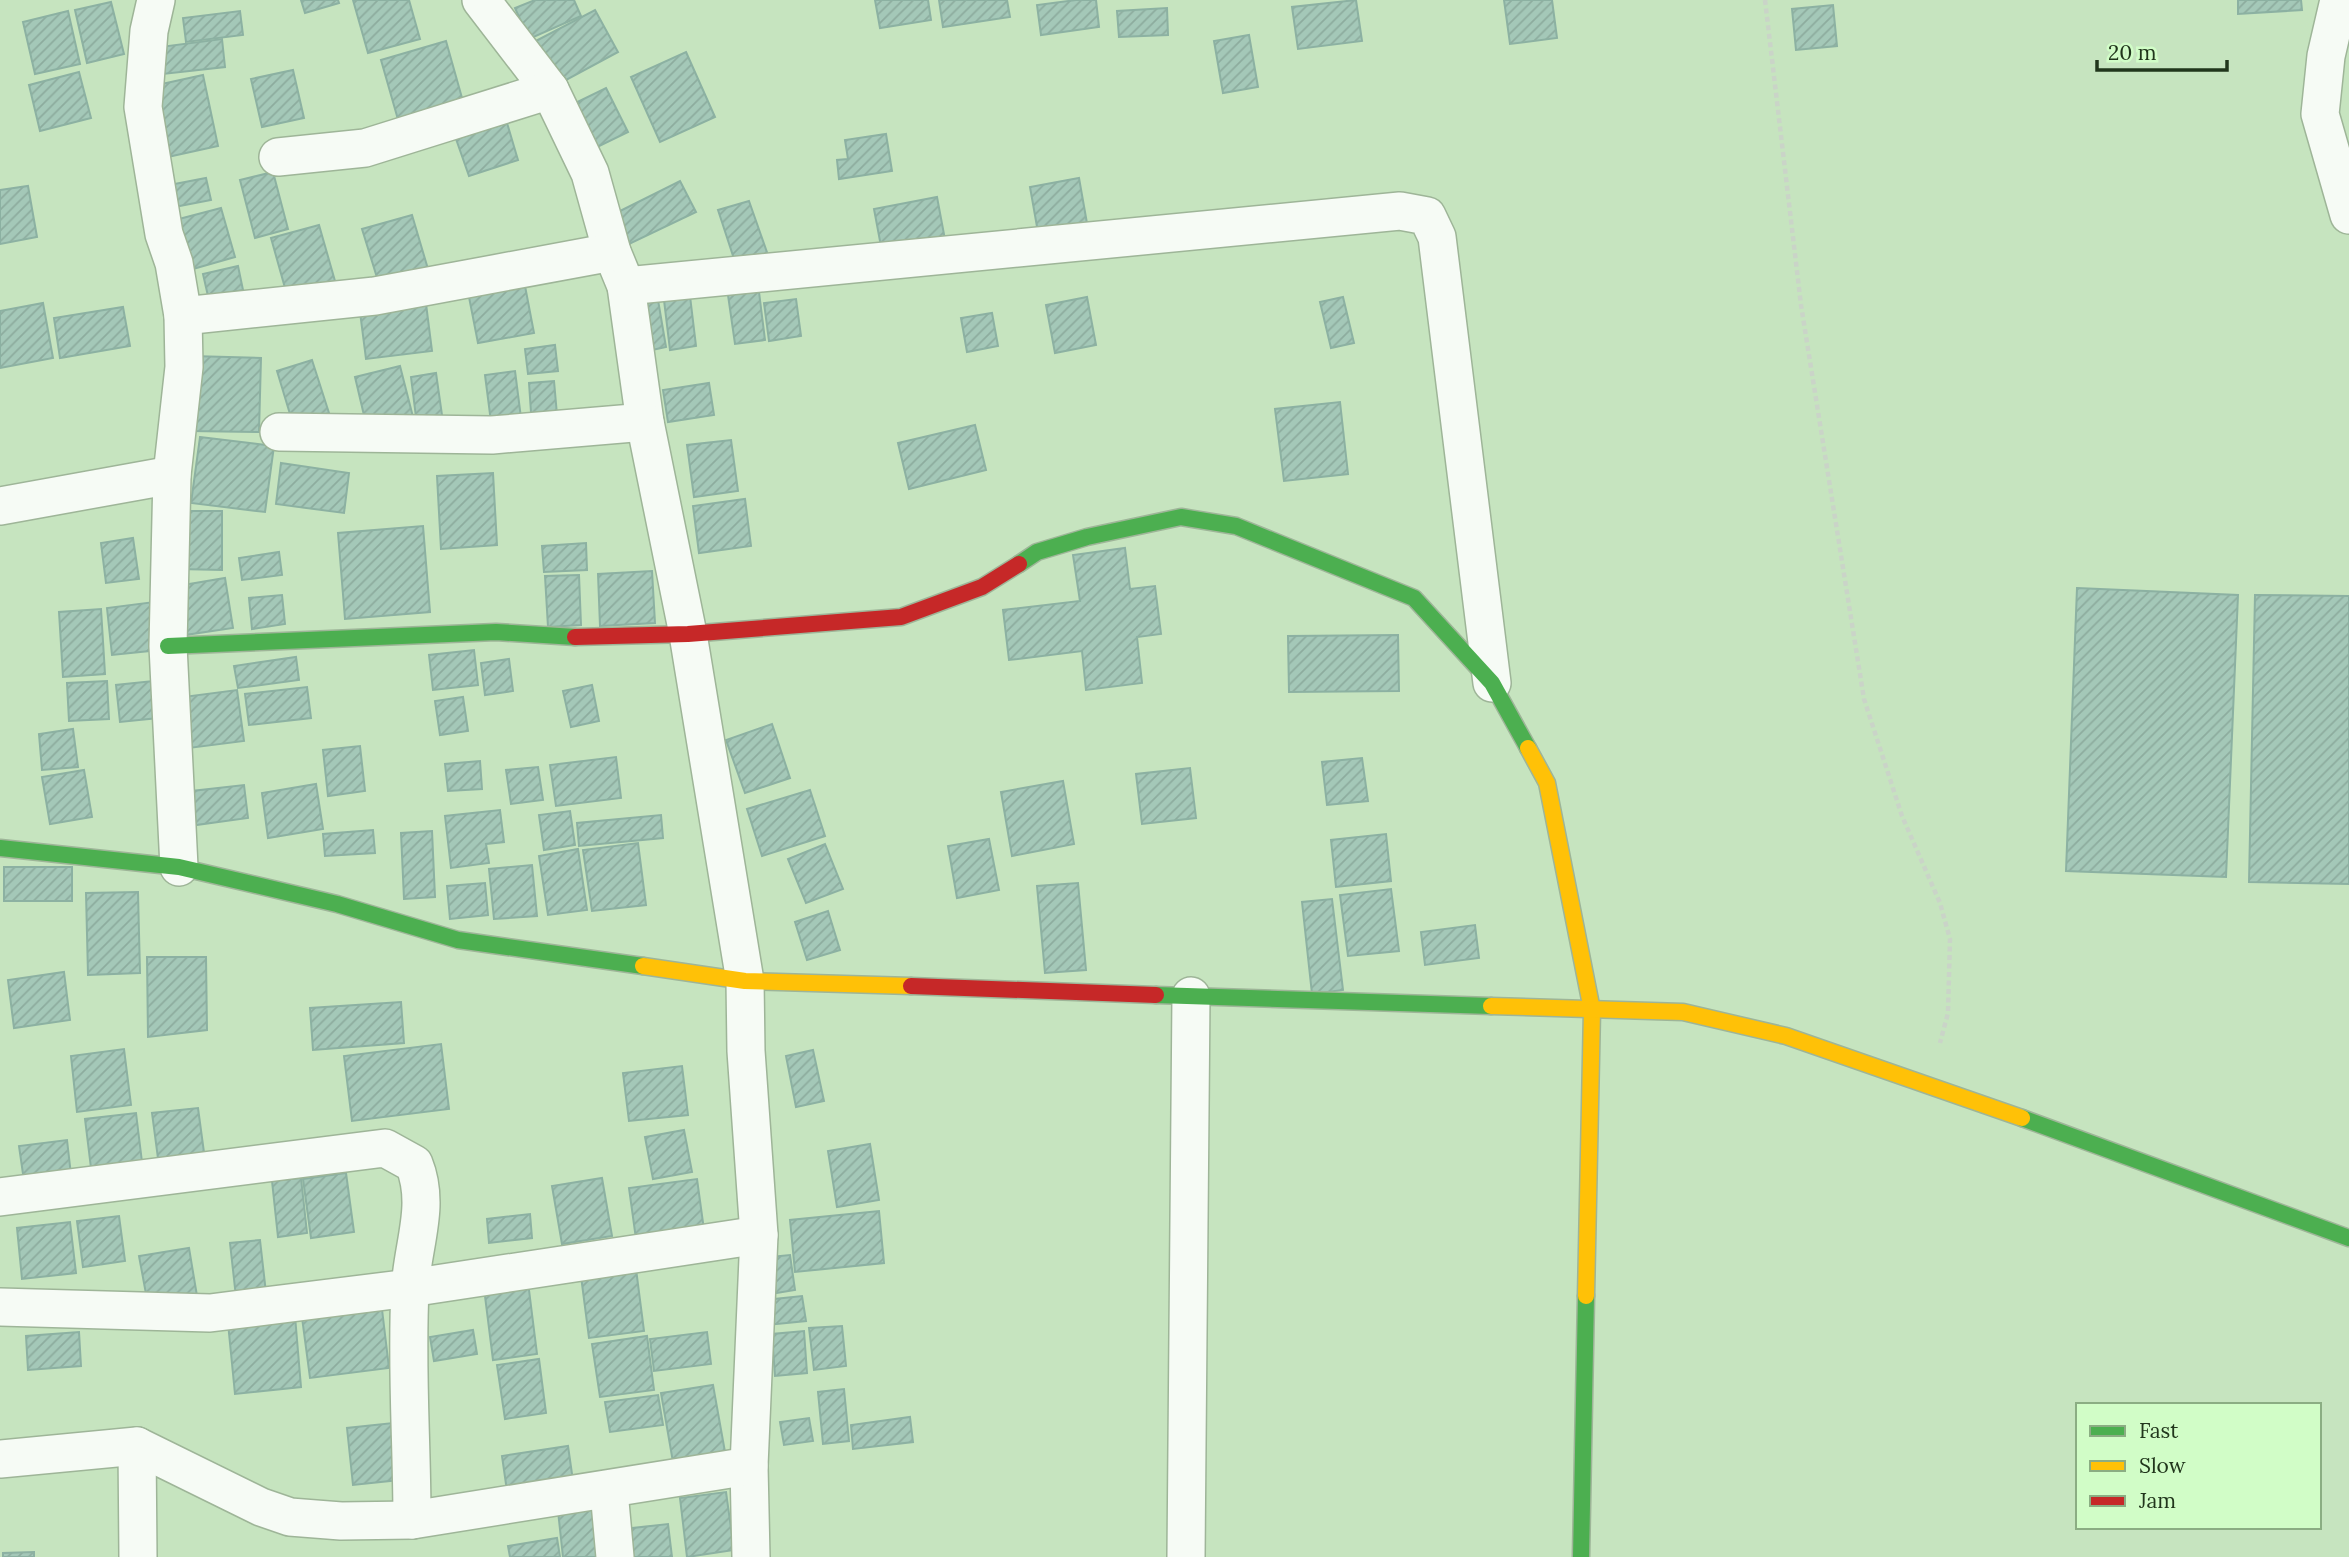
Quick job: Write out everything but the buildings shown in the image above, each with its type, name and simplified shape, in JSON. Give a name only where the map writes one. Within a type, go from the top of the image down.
[{"type":"street","points":[[156,0],[147,44],[143,107],[157,195],[183,316],[184,367],[173,474],[168,646],[179,867]]},
{"type":"street","points":[[2339,0],[2326,56],[2320,114],[2325,142],[2349,215]]},
{"type":"street","points":[[496,4],[550,90],[590,173],[612,253],[626,286],[645,422],[688,634],[745,981],[746,1051],[759,1235],[749,1466],[751,1557]]},
{"type":"street","points":[[278,156],[365,148],[550,90]]},
{"type":"street","points":[[626,286],[1400,211],[1427,216],[1437,237],[1492,683]]},
{"type":"street","points":[[183,316],[374,296],[612,253]]},
{"type":"street","points":[[279,432],[492,435],[645,422]]},
{"type":"street","points":[[0,506],[173,474]]},
{"type":"street","points":[[168,646],[496,632],[577,637],[688,634],[901,617],[982,587],[1037,552],[1087,537],[1181,517],[1236,526],[1414,598],[1492,683],[1546,783],[1592,1010],[1581,1557]]},
{"type":"street","points":[[0,848],[179,867],[337,904],[458,940],[745,981],[1683,1012],[1786,1037],[1928,1084],[2349,1238]]},
{"type":"street","points":[[1186,1557],[1191,996]]},
{"type":"street","points":[[0,1197],[385,1148],[415,1164],[422,1182],[423,1203],[410,1288],[412,1520]]},
{"type":"street","points":[[0,1307],[210,1313],[410,1288],[759,1235]]},
{"type":"street","points":[[0,1459],[136,1446],[261,1507],[290,1517],[341,1521],[412,1520],[749,1466]]},
{"type":"street","points":[[136,1446],[138,1557]]},
{"type":"street","points":[[609,1490],[615,1557]]},
{"type":"path","points":[[1765,0],[1801,305],[1864,699],[1902,816],[1941,903],[1950,939],[1948,1013],[1928,1084]]},
{"type":"traffic: fast","points":[[1019,564],[1037,552],[1087,537],[1181,517],[1236,526],[1414,598],[1492,683],[1528,748]]},
{"type":"traffic: fast","points":[[168,646],[496,632],[575,637]]},
{"type":"traffic: fast","points":[[0,848],[179,867],[337,904],[458,940],[643,966]]},
{"type":"traffic: fast","points":[[1156,995],[1491,1006]]},
{"type":"traffic: fast","points":[[2022,1118],[2349,1238]]},
{"type":"traffic: fast","points":[[1581,1557],[1586,1296]]},
{"type":"traffic: slow","points":[[1528,748],[1547,783],[1592,1010],[1586,1296]]},
{"type":"traffic: slow","points":[[643,966],[745,981],[911,986]]},
{"type":"traffic: slow","points":[[1491,1006],[1683,1012],[1786,1036],[2022,1118]]},
{"type":"traffic: jam","points":[[575,637],[688,634],[901,617],[982,587],[1019,564]]},
{"type":"traffic: jam","points":[[911,986],[1156,995]]}]
